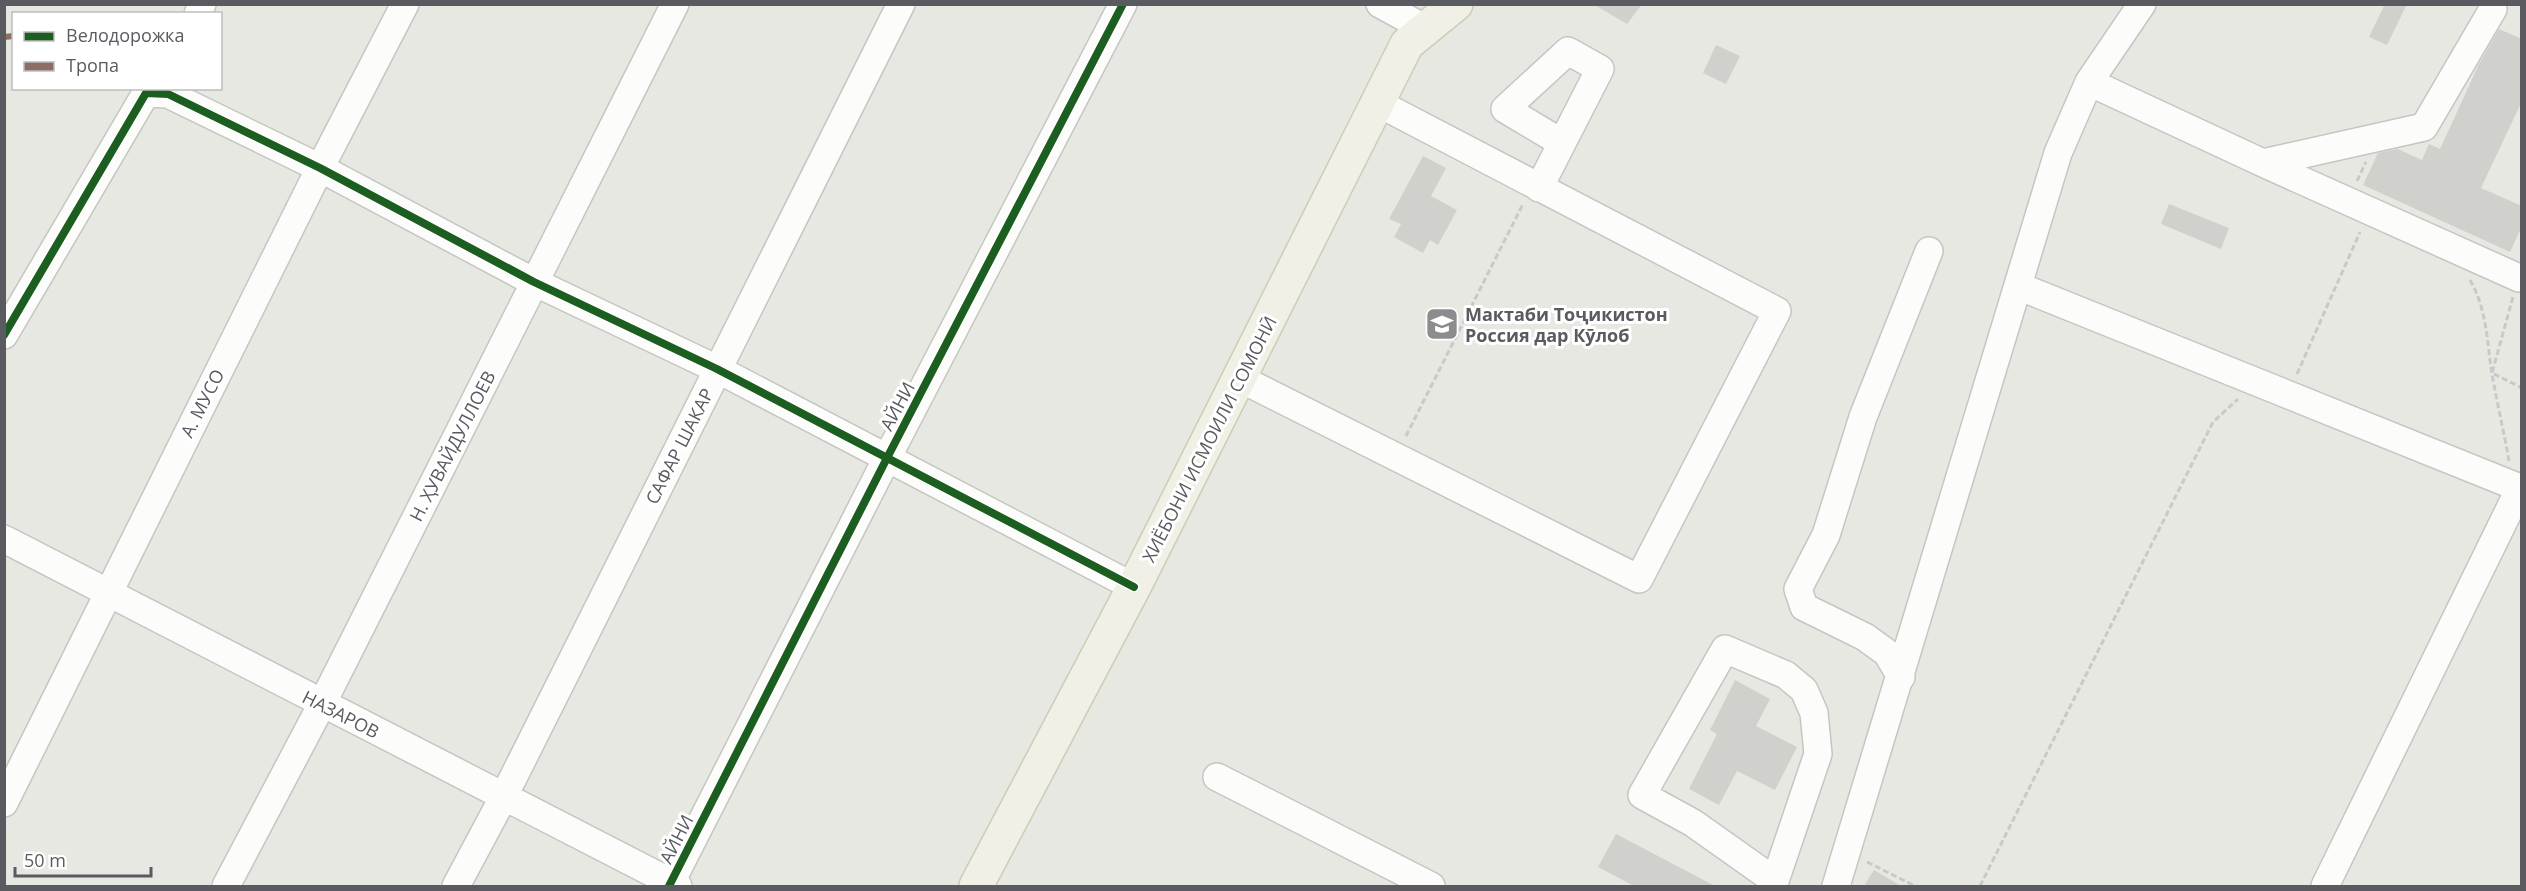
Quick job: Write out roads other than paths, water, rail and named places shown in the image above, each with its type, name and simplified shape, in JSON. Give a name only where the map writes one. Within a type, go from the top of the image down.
[{"type":"main road","name":"ХИЁБОНИ ИСМОИЛИ СОМОНӢ","points":[[976,886],[1134,587],[1407,44],[1456,4]]},
{"type":"street","name":"А. МУСО","points":[[4,803],[320,168],[405,4]]},
{"type":"street","name":"Н. ҲУВАЙДУЛЛОЕВ","points":[[226,886],[322,704],[675,4]]},
{"type":"street","name":"САФАР ШАКАР","points":[[456,886],[504,796],[901,4]]},
{"type":"street","name":"АЙНИ","points":[[673,885],[887,458],[1123,4]]},
{"type":"street","points":[[1380,4],[1426,29]]},
{"type":"street","points":[[1836,886],[2058,153],[2089,82],[2142,4]]},
{"type":"street","points":[[2263,164],[2424,127],[2493,9]]},
{"type":"street","points":[[2089,82],[2263,164],[2519,278]]},
{"type":"street","points":[[4,335],[146,93],[169,91],[534,282],[717,369],[1134,587]]},
{"type":"street","points":[[1239,378],[1639,579],[1777,311],[1378,103]]},
{"type":"street","points":[[1536,186],[1562,143]]},
{"type":"street","points":[[1901,677],[1887,653],[1865,638],[1804,607],[1798,589],[1826,535],[1863,417],[1929,251]]},
{"type":"street","points":[[2018,286],[2519,486],[2325,886]]},
{"type":"street","name":"НАЗАРОВ","points":[[4,539],[673,885]]},
{"type":"street","points":[[1725,649],[1786,675],[1804,690],[1814,713],[1818,754],[1774,884],[1693,824],[1642,795],[1725,649]]},
{"type":"street","points":[[1217,777],[1431,886]]},
{"type":"place","name":"Мактаби Тоҷикистон Россия дар Кӯлоб","points":[[1442,324]]}]
